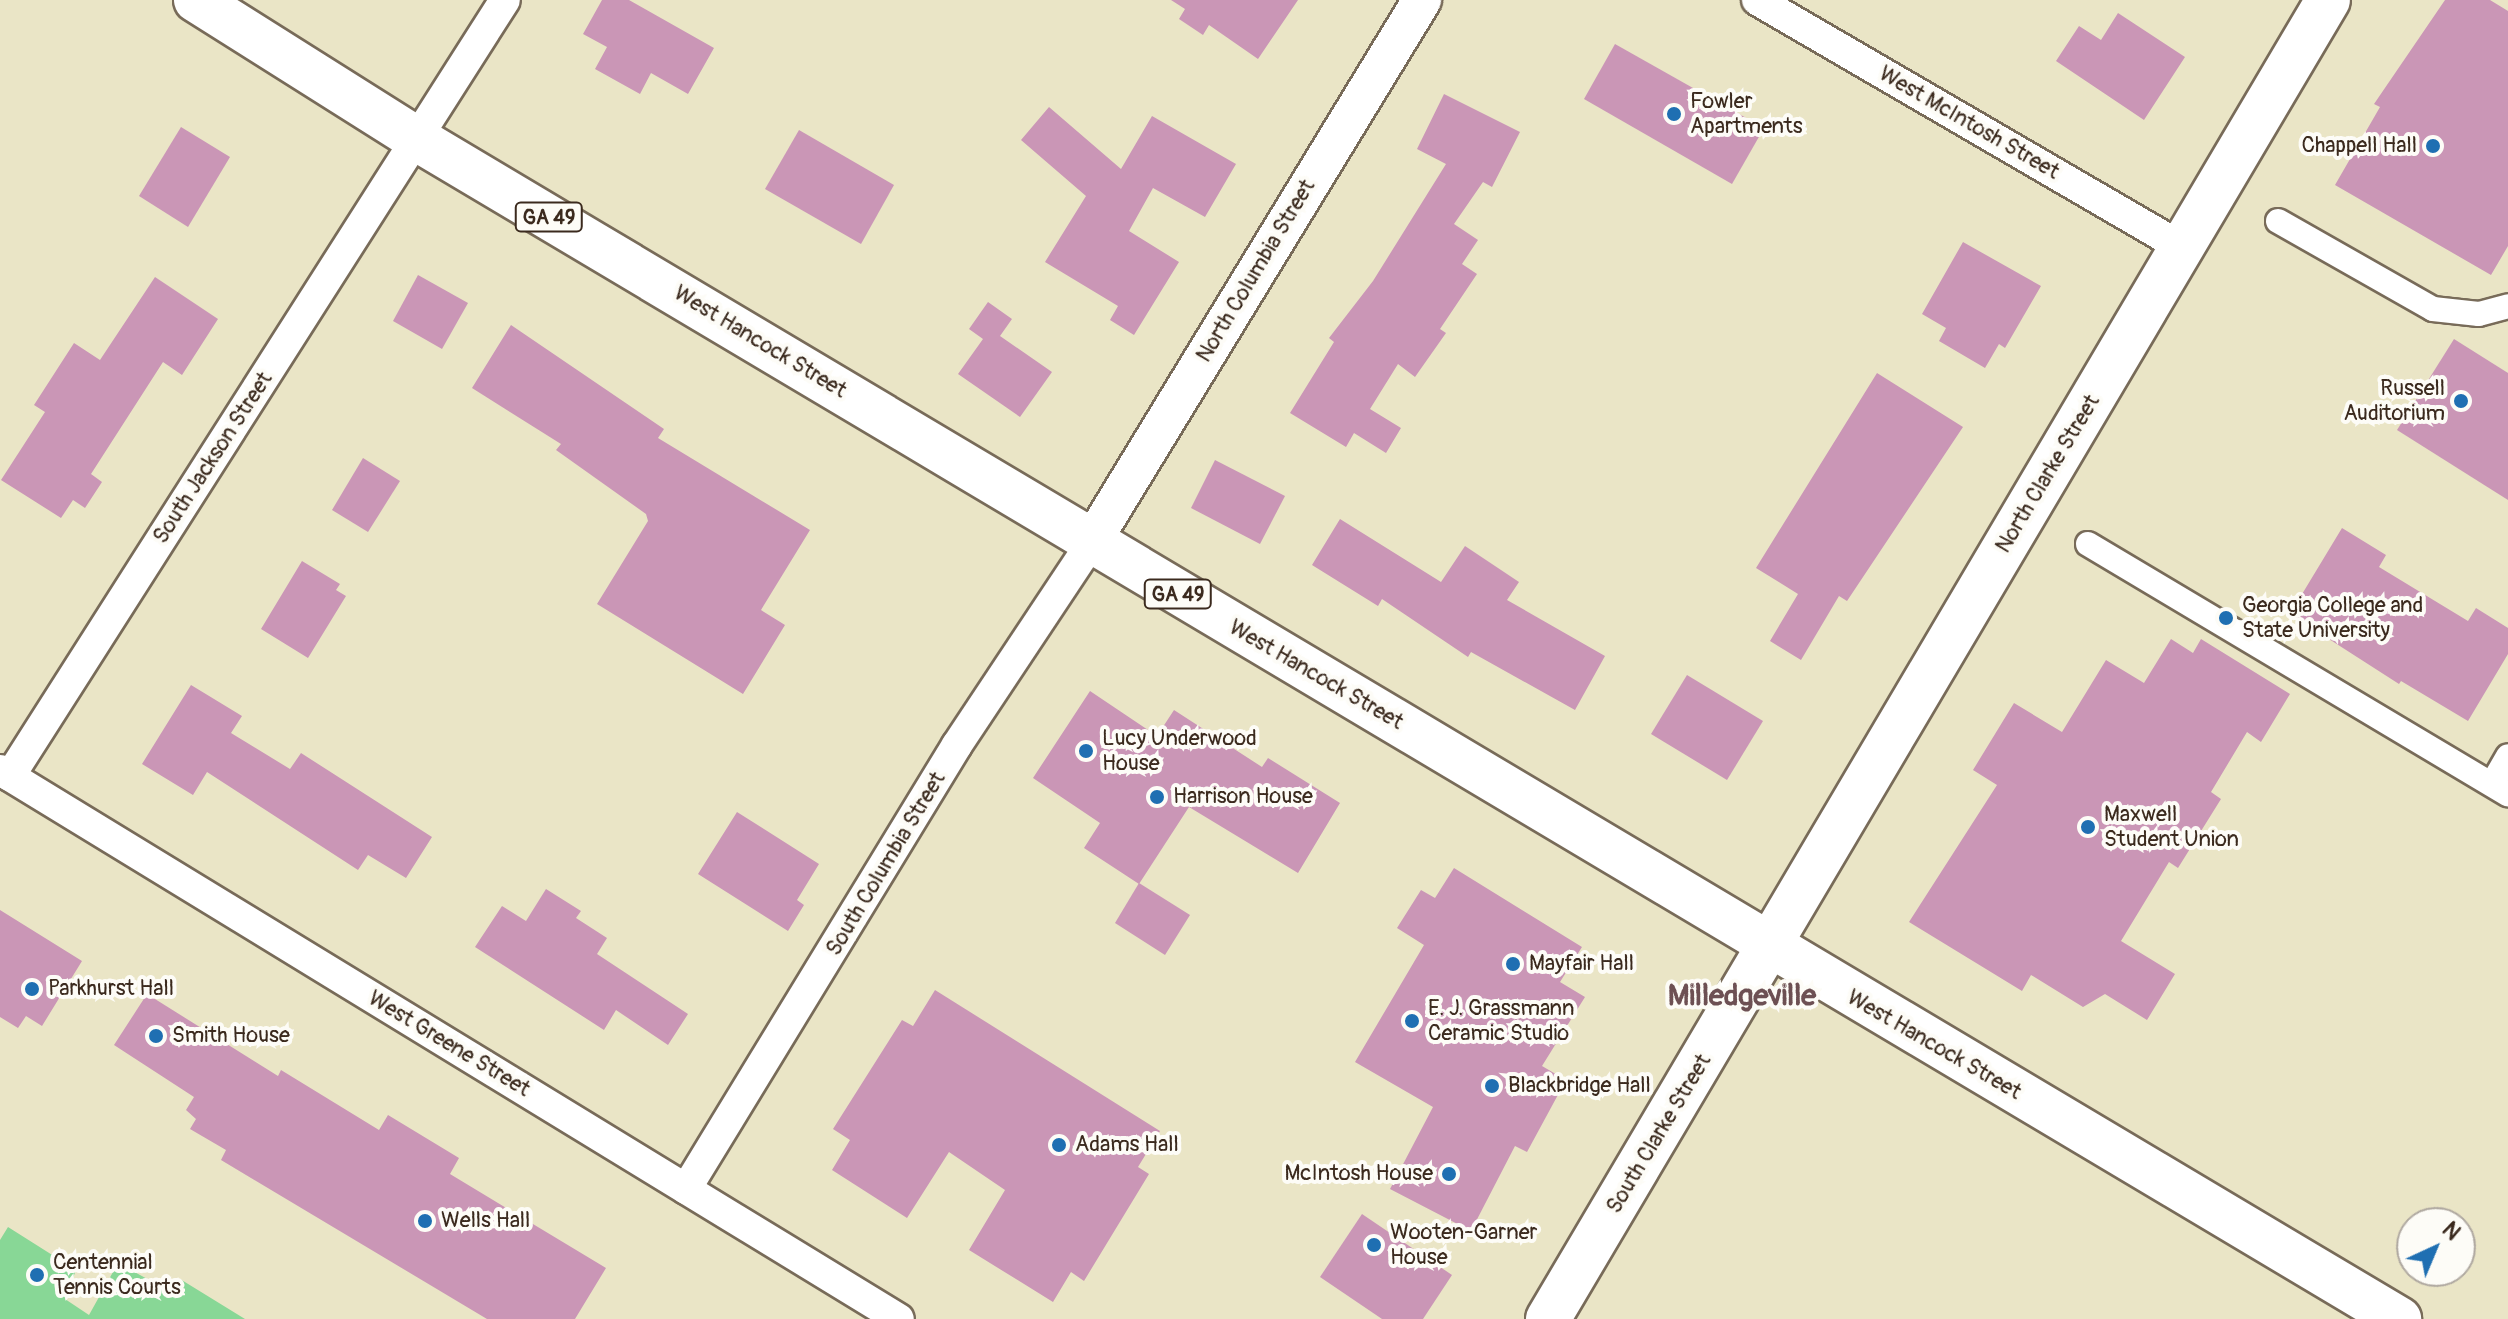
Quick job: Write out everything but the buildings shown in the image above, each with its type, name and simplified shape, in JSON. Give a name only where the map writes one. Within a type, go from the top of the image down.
[{"type":"main road","name":"West Hancock Street","points":[[196,0],[417,139],[1091,543],[1447,750],[1768,948],[2399,1319]]},
{"type":"main road","name":"North Clarke Street","points":[[1768,948],[2328,0]]},
{"type":"main road","name":"South Clarke Street","points":[[1548,1319],[1768,948]]},
{"type":"street","name":"South Jackson Street","points":[[5,773],[505,0]]},
{"type":"street","name":"North Columbia Street","points":[[1091,543],[1422,0]]},
{"type":"street","name":"West McIntosh Street","points":[[1757,0],[2180,246]]},
{"type":"street","points":[[2278,221],[2433,309],[2479,314],[2508,306]]},
{"type":"street","name":"South Columbia Street","points":[[686,1189],[957,745],[1091,543]]},
{"type":"street","points":[[2088,544],[2500,789],[2508,756]]},
{"type":"street","name":"West Greene Street","points":[[5,773],[899,1319]]},
{"type":"green space","name":"Centennial Tennis Courts","points":[[8,1227],[76,1270],[65,1299],[89,1315],[118,1263],[162,1287],[180,1279],[245,1319],[0,1319],[0,1240]]},
{"type":"place","name":"Fowler Apartments","points":[[1674,114]]},
{"type":"place","name":"Chappell Hall","points":[[2433,146]]},
{"type":"place","name":"Russell Auditorium","points":[[2461,401]]},
{"type":"place","name":"Georgia College and State University","points":[[2226,618]]},
{"type":"place","name":"Lucy Underwood House","points":[[1086,751]]},
{"type":"place","name":"Harrison House","points":[[1157,797]]},
{"type":"place","name":"Maxwell Student Union","points":[[2088,827]]},
{"type":"place","name":"Mayfair Hall","points":[[1513,964]]},
{"type":"place","name":"Parkhurst Hall","points":[[32,989]]},
{"type":"place","name":"E. J. Grassmann Ceramic Studio","points":[[1412,1021]]},
{"type":"place","name":"Smith House","points":[[156,1036]]},
{"type":"place","name":"Blackbridge Hall","points":[[1492,1086]]},
{"type":"place","name":"Adams Hall","points":[[1059,1145]]},
{"type":"place","name":"McIntosh House","points":[[1449,1174]]},
{"type":"place","name":"Wells Hall","points":[[425,1221]]},
{"type":"place","name":"Wooten-Garner House","points":[[1374,1245]]},
{"type":"place","name":"Centennial Tennis Courts","points":[[37,1275]]},
{"type":"district","name":"Milledgeville","points":[[1742,996]]}]
